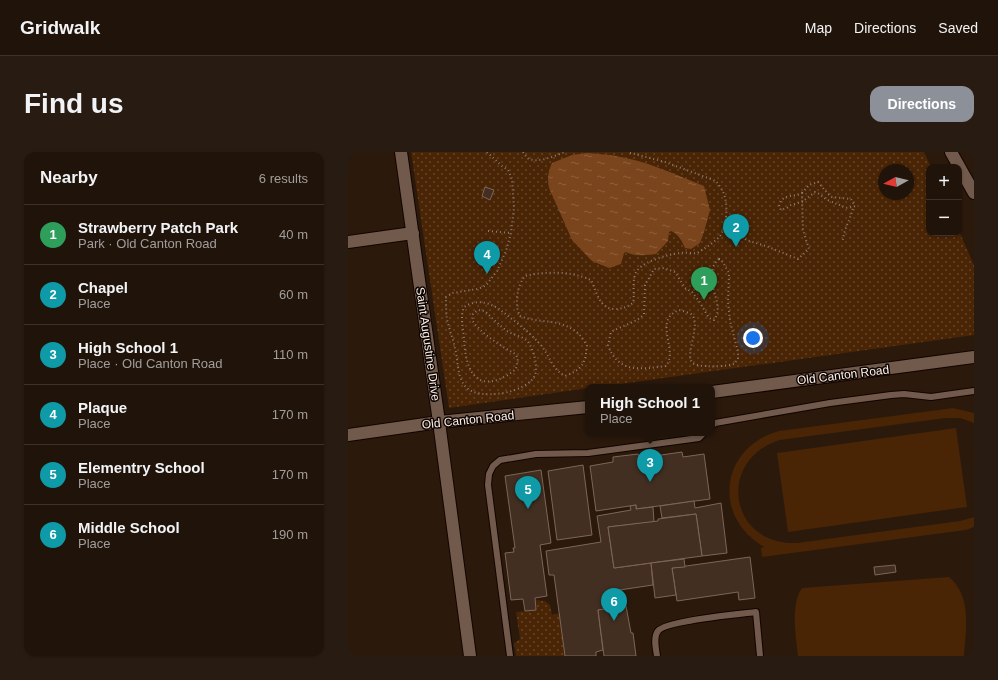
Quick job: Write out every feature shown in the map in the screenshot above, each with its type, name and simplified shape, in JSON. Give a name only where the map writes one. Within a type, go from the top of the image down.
[{"type":"street","name":"Saint Augustine Drive","points":[[400,152],[413,233],[470,656]]},
{"type":"street","points":[[951,152],[974,193]]},
{"type":"street","points":[[348,242],[413,233]]},
{"type":"street","name":"Old Canton Road","points":[[715,392],[974,357]]},
{"type":"street","name":"Old Canton Road","points":[[348,435],[439,422],[585,407]]},
{"type":"lane","points":[[715,423],[830,403],[904,394],[931,396],[974,391]]},
{"type":"lane","points":[[510,656],[488,485],[489,474],[493,466],[500,460],[536,454],[588,453],[699,438],[701,436]]},
{"type":"lane","points":[[657,656],[656,639],[658,631],[665,626],[681,622],[756,612],[760,656]]},
{"type":"path","points":[[487,152],[508,170],[512,179],[514,208],[511,233],[506,251],[488,284],[477,289],[453,293],[446,298],[446,317],[455,348],[462,382],[468,390],[479,393],[506,392],[526,385],[535,374],[535,360],[529,344],[525,339],[503,328],[485,311],[478,310],[473,314],[472,320],[476,326],[484,334],[515,354],[518,358],[516,369],[507,376],[491,382],[484,382],[477,379],[470,369],[465,351],[462,320],[464,307],[476,302],[483,302],[492,304],[499,308],[540,344],[554,366],[565,376],[582,367],[587,346],[576,332],[563,323],[543,322],[520,316],[517,310],[519,290],[525,276],[550,272],[585,277],[591,280],[600,302],[605,307],[622,309],[633,303],[634,275],[641,266],[659,258],[683,252],[697,253],[719,237],[723,230],[726,198],[716,181],[664,162],[627,152]]},
{"type":"path","points":[[523,152],[527,158],[535,160],[565,152]]},
{"type":"path","points":[[843,240],[844,229],[849,221],[852,207],[855,206],[851,199],[832,197],[818,182],[809,185],[799,195],[786,196],[781,200],[779,206],[781,210],[787,208],[791,205],[802,202],[815,192],[831,202],[836,202],[845,208],[852,207]]},
{"type":"path","points":[[726,226],[740,232],[746,240],[766,246],[798,259],[809,249],[802,230],[802,193]]},
{"type":"path","points":[[488,231],[511,233]]},
{"type":"path","points":[[721,259],[723,261],[729,273],[728,302],[730,321],[738,352],[738,359],[734,364],[712,367],[694,364],[690,358],[694,334],[694,319],[690,313],[679,310],[668,317],[667,321],[666,329],[670,353],[666,366],[633,369],[620,363],[614,358],[608,345],[612,332],[637,320],[644,314],[645,285],[654,270],[664,268],[675,272],[685,288],[692,292],[699,301],[709,318],[714,320],[718,316],[718,311],[713,288],[712,270],[716,262],[721,259]]},
{"type":"shaded area","points":[[411,152],[924,152],[930,164],[926,164],[926,236],[961,236],[974,265],[974,335],[621,384],[585,384],[585,388],[449,408]]},
{"type":"shaded area","points":[[953,408],[974,413],[974,423],[960,418],[946,418],[780,440],[760,450],[746,465],[739,482],[739,500],[745,517],[757,531],[774,540],[797,543],[960,521],[974,517],[974,527],[966,530],[762,557],[761,548],[764,547],[747,534],[736,518],[730,501],[730,483],[735,467],[745,452],[760,439],[779,431]]},
{"type":"shaded area","points":[[956,428],[967,507],[788,532],[777,453]]},
{"type":"shaded area","points":[[949,577],[956,585],[964,603],[966,624],[964,656],[798,656],[795,630],[795,612],[798,595],[802,588]]},
{"type":"shaded area","points":[[535,600],[545,601],[550,605],[552,615],[560,613],[566,656],[516,656],[514,643],[520,639],[516,612],[536,610]]},
{"type":"water","points":[[587,153],[612,155],[637,161],[660,168],[704,186],[710,210],[700,243],[691,249],[685,248],[680,238],[671,231],[669,232],[668,241],[656,254],[637,255],[626,252],[624,253],[621,264],[609,268],[592,261],[572,240],[549,188],[548,181],[552,163],[572,155]]},
{"type":"building","points":[[485,187],[494,190],[490,200],[482,196]]},
{"type":"building","points":[[682,452],[683,457],[704,454],[710,499],[636,509],[636,505],[596,511],[590,466],[613,462],[613,457],[638,454],[640,458]]},
{"type":"building","points":[[583,465],[592,535],[557,540],[548,471]]},
{"type":"building","points":[[541,470],[551,543],[540,545],[547,596],[535,598],[536,610],[525,611],[523,599],[511,600],[505,553],[514,552],[513,548],[515,548],[505,476]]},
{"type":"building","points":[[694,501],[695,508],[721,503],[727,553],[702,556],[696,514],[662,518],[660,506]]},
{"type":"building","points":[[636,505],[636,509],[653,507],[654,522],[608,527],[614,568],[651,563],[653,585],[613,591],[616,608],[598,610],[603,650],[596,652],[596,656],[565,656],[554,575],[549,575],[546,551],[601,542],[597,516],[631,510],[630,506]]},
{"type":"building","points":[[696,514],[702,556],[614,568],[608,527],[658,521],[658,519]]},
{"type":"building","points":[[750,557],[755,598],[739,600],[738,592],[677,601],[672,568]]},
{"type":"building","points":[[684,559],[685,567],[672,568],[676,595],[655,598],[651,563]]},
{"type":"building","points":[[895,565],[896,572],[875,575],[874,567]]},
{"type":"building","points":[[626,606],[631,633],[633,633],[636,656],[604,656],[598,610]]},
{"type":"place","name":"Chapel","points":[[736,247]]},
{"type":"place","name":"Plaque","points":[[487,274]]},
{"type":"place","name":"Strawberry Patch Park","points":[[704,300]]},
{"type":"place","name":"High School 1","points":[[650,482]]},
{"type":"place","name":"Elementry School","points":[[528,509]]},
{"type":"place","name":"Middle School","points":[[614,621]]}]
